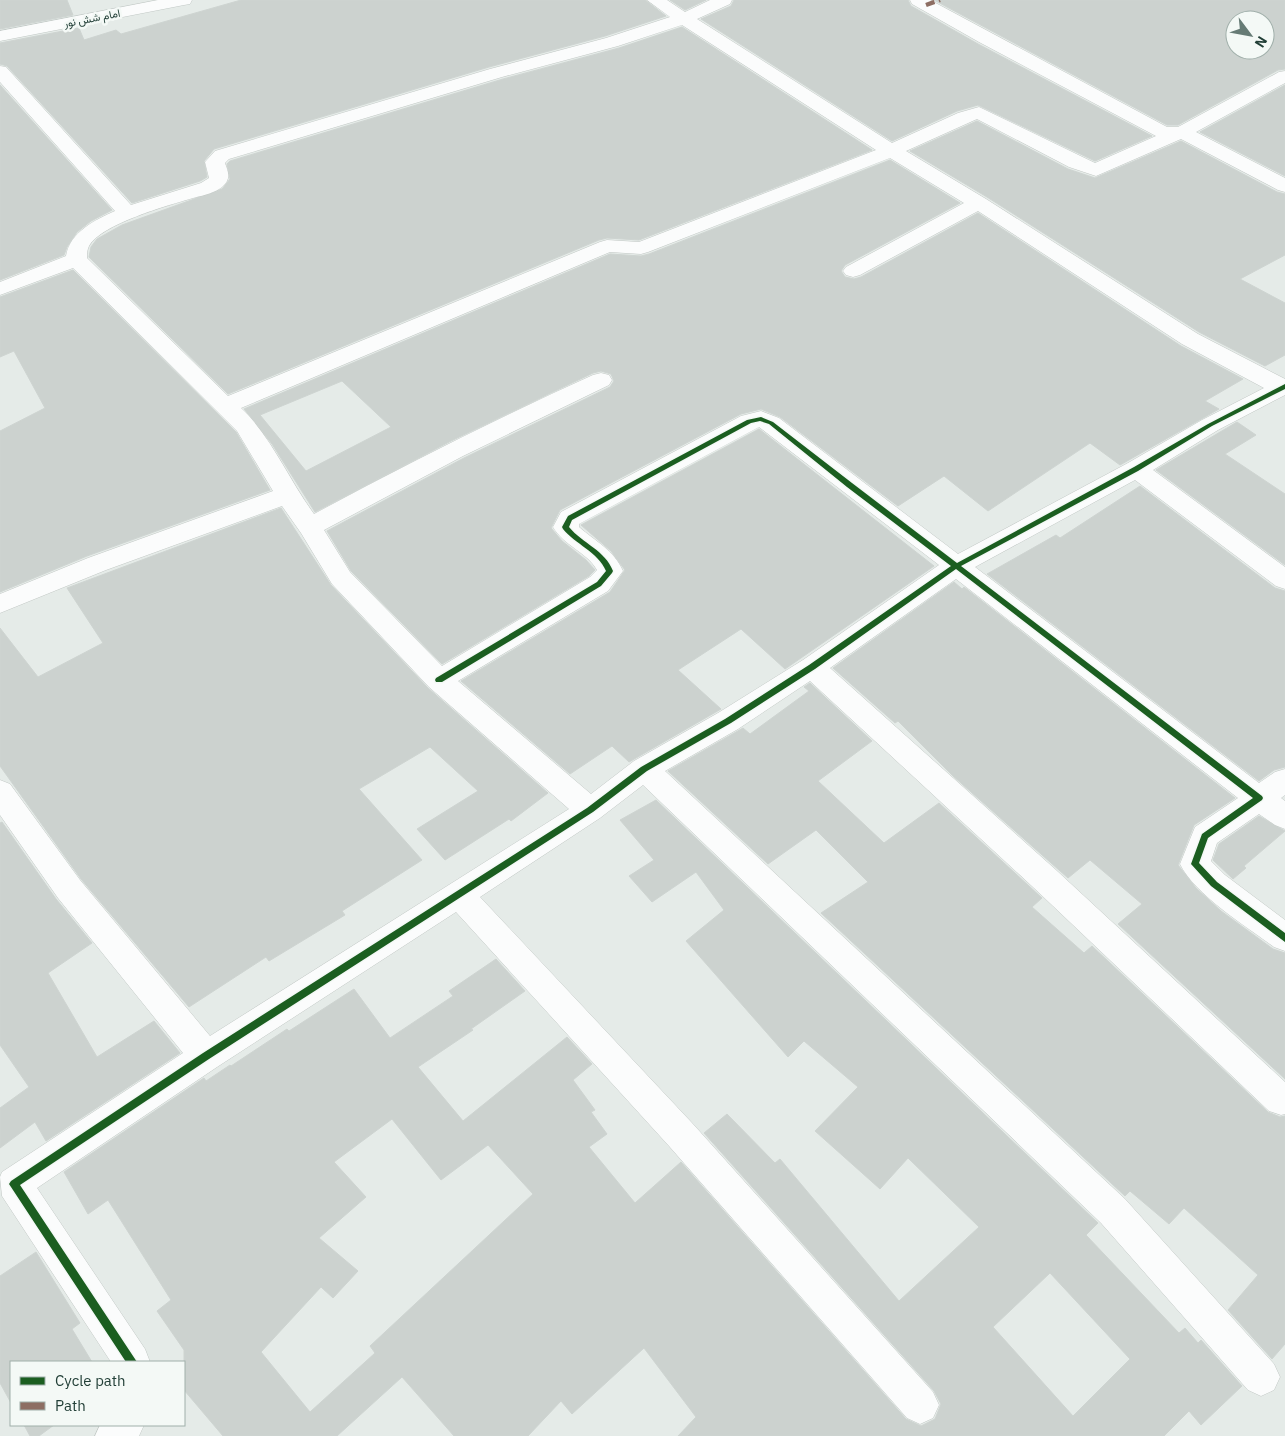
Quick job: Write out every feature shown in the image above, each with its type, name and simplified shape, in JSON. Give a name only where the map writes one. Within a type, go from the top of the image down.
[{"type":"street","name":"امام شش نور","points":[[0,36],[184,0]]},
{"type":"street","points":[[655,0],[683,20],[891,151],[979,203],[1190,339],[1283,387]]},
{"type":"street","points":[[76,259],[80,244],[89,234],[127,213],[208,187],[218,180],[219,174],[215,162],[222,155],[234,150],[496,73],[612,42],[683,20],[724,0]]},
{"type":"street","points":[[928,2],[985,38],[1164,133],[1182,132],[1285,186]]},
{"type":"street","points":[[0,70],[127,213]]},
{"type":"street","points":[[224,406],[607,246],[641,248],[801,188],[891,151],[966,117],[979,113],[1076,164],[1096,170],[1182,132],[1285,76]]},
{"type":"street","points":[[853,271],[979,203]]},
{"type":"street","points":[[76,259],[246,426],[287,496],[310,527],[341,578],[439,680],[590,810]]},
{"type":"street","points":[[0,289],[76,259]]},
{"type":"street","points":[[310,527],[434,459],[512,420],[601,380]]},
{"type":"street","points":[[131,1361],[7,1187],[206,1056],[590,810],[644,769],[728,721],[812,668],[956,566],[1136,469],[1210,425],[1283,387]]},
{"type":"street","points":[[439,680],[600,584],[610,571],[608,562],[570,535],[566,527],[570,518],[749,421],[761,419],[771,423],[862,496],[1285,817]]},
{"type":"street","points":[[1136,469],[1285,580]]},
{"type":"street","points":[[0,604],[97,564],[287,496]]},
{"type":"street","points":[[812,668],[1045,879],[1281,1100]]},
{"type":"street","points":[[644,769],[1113,1211],[1261,1377]]},
{"type":"street","points":[[1285,780],[1204,836],[1195,864],[1214,884],[1285,938]]},
{"type":"street","points":[[0,792],[69,889],[206,1056]]},
{"type":"street","points":[[458,895],[681,1135],[920,1405]]},
{"type":"street","points":[[114,1436],[124,1426]]},
{"type":"building","points":[[0,0],[67,0],[73,15],[0,29]]},
{"type":"building","points":[[241,0],[645,0],[666,16],[605,36],[489,67],[214,149],[204,161],[207,177],[132,203],[7,66],[0,64],[0,43],[79,28],[84,40],[116,30],[121,34]]},
{"type":"building","points":[[670,0],[706,0],[685,10]]},
{"type":"building","points":[[734,0],[908,0],[911,6],[978,44],[1152,136],[1095,161],[978,105],[957,111],[892,141],[701,19],[731,6]]},
{"type":"building","points":[[934,0],[1285,0],[1285,69],[1278,70],[1178,125],[1167,125]]},
{"type":"building","points":[[682,27],[872,150],[639,240],[607,238],[599,240],[228,394],[89,257],[91,247],[97,239],[122,225],[222,189],[230,179],[227,164],[230,161],[503,79],[619,48]]},
{"type":"building","points":[[0,85],[112,210],[91,221],[77,232],[64,255],[0,280]]},
{"type":"building","points":[[1285,85],[1285,176],[1200,132]]},
{"type":"building","points":[[977,121],[1068,169],[1095,178],[1181,141],[1277,192],[1285,194],[1285,255],[1240,279],[1285,303],[1285,355],[1265,366],[1199,332],[987,197],[910,151]]},
{"type":"building","points":[[890,160],[960,203],[845,265],[841,271],[845,277],[854,279],[861,277],[978,213],[1181,346],[1243,379],[1205,401],[1219,409],[1120,465],[1090,443],[988,511],[944,476],[898,506],[780,417],[761,409],[741,414],[560,510],[551,528],[562,541],[586,560],[595,570],[589,576],[442,664],[351,571],[327,531],[464,458],[610,387],[614,381],[611,374],[601,371],[593,373],[451,441],[315,512],[272,444],[244,409],[610,254],[641,256]],"holes":[[[342,381],[391,427],[306,471],[260,415]]]},
{"type":"building","points":[[73,270],[236,432],[270,490],[87,556],[0,592],[0,431],[45,408],[14,351],[0,357],[0,297]]},
{"type":"building","points":[[1237,422],[1256,435],[1225,454],[1285,494],[1285,565],[1156,470]]},
{"type":"building","points":[[759,429],[934,566],[785,669],[741,629],[678,670],[721,709],[629,762],[612,746],[570,774],[461,681],[610,592],[625,570],[611,551],[581,525]]},
{"type":"building","points":[[1140,486],[1275,588],[1285,591],[1285,767],[1274,770],[1259,781],[987,574],[1056,535],[1060,538]]},
{"type":"building","points":[[281,508],[331,585],[428,688],[548,793],[511,821],[509,819],[445,860],[417,829],[478,791],[430,747],[359,789],[422,860],[342,911],[345,915],[269,961],[266,957],[189,1007],[81,879],[0,766],[0,628],[38,677],[103,643],[67,588]]},
{"type":"building","points":[[954,582],[962,589],[964,587],[1235,798],[1194,825],[1178,865],[1196,888],[1221,911],[1273,949],[1285,953],[1285,1079],[1118,924],[1142,904],[1090,860],[1068,878],[953,776],[898,721],[895,723],[833,668]]},
{"type":"building","points":[[810,683],[872,741],[818,781],[884,843],[939,803],[1042,898],[1032,907],[1084,953],[1092,946],[1268,1112],[1280,1117],[1285,1116],[1285,1344],[1272,1359],[1228,1310],[1258,1275],[1184,1208],[1169,1224],[1130,1191],[1125,1196],[821,913],[868,882],[816,830],[768,864],[668,771],[743,728],[750,734],[809,691],[804,687]]},
{"type":"building","points":[[656,800],[1098,1223],[1086,1235],[1179,1333],[1185,1328],[1198,1343],[1201,1340],[1242,1386],[1201,1425],[1189,1411],[1164,1436],[678,1436],[696,1417],[644,1348],[572,1414],[561,1401],[528,1436],[454,1436],[402,1377],[337,1436],[223,1436],[185,1391],[184,1350],[157,1311],[171,1300],[108,1200],[88,1214],[64,1172],[204,1078],[206,1081],[354,989],[390,1038],[453,996],[449,991],[496,959],[525,991],[471,1029],[473,1030],[418,1067],[463,1121],[567,1037],[592,1064],[573,1080],[595,1110],[591,1112],[607,1134],[589,1147],[635,1203],[681,1162],[906,1419],[921,1426],[935,1419],[941,1404],[934,1391],[704,1133],[727,1114],[775,1163],[780,1159],[899,1301],[979,1227],[908,1158],[880,1189],[815,1131],[858,1087],[804,1041],[788,1057],[686,941],[724,910],[696,872],[652,902],[629,876],[654,860],[620,820]],"holes":[[[392,1119],[441,1180],[488,1145],[533,1194],[370,1346],[375,1353],[310,1412],[261,1352],[321,1287],[333,1298],[358,1271],[319,1238],[366,1197],[334,1162]],[[1050,1273],[1130,1359],[1073,1416],[993,1327]]]},
{"type":"building","points":[[1259,816],[1285,831],[1244,866],[1246,868],[1233,879],[1213,860],[1219,844]]},
{"type":"building","points":[[2,822],[56,899],[92,943],[48,973],[97,1057],[154,1021],[180,1053],[46,1141],[35,1122],[0,1148],[0,1108],[29,1087],[0,1045],[0,823]]},
{"type":"building","points":[[36,1252],[80,1323],[72,1329],[91,1361],[10,1361],[10,1401],[0,1383],[0,1276]]},
{"type":"building","points":[[25,1426],[53,1426],[39,1436],[30,1436]]},
{"type":"marked path","points":[[926,5],[940,0]]},
{"type":"cycle path","points":[[131,1361],[14,1184],[206,1056],[590,810],[644,769],[728,721],[812,667],[956,566],[1136,469],[1210,425],[1285,386]]},
{"type":"cycle path","points":[[439,680],[599,584],[610,571],[603,558],[576,539],[565,527],[570,518],[749,421],[761,419],[771,423],[1259,798],[1205,836],[1195,864],[1214,884],[1285,938]]}]
